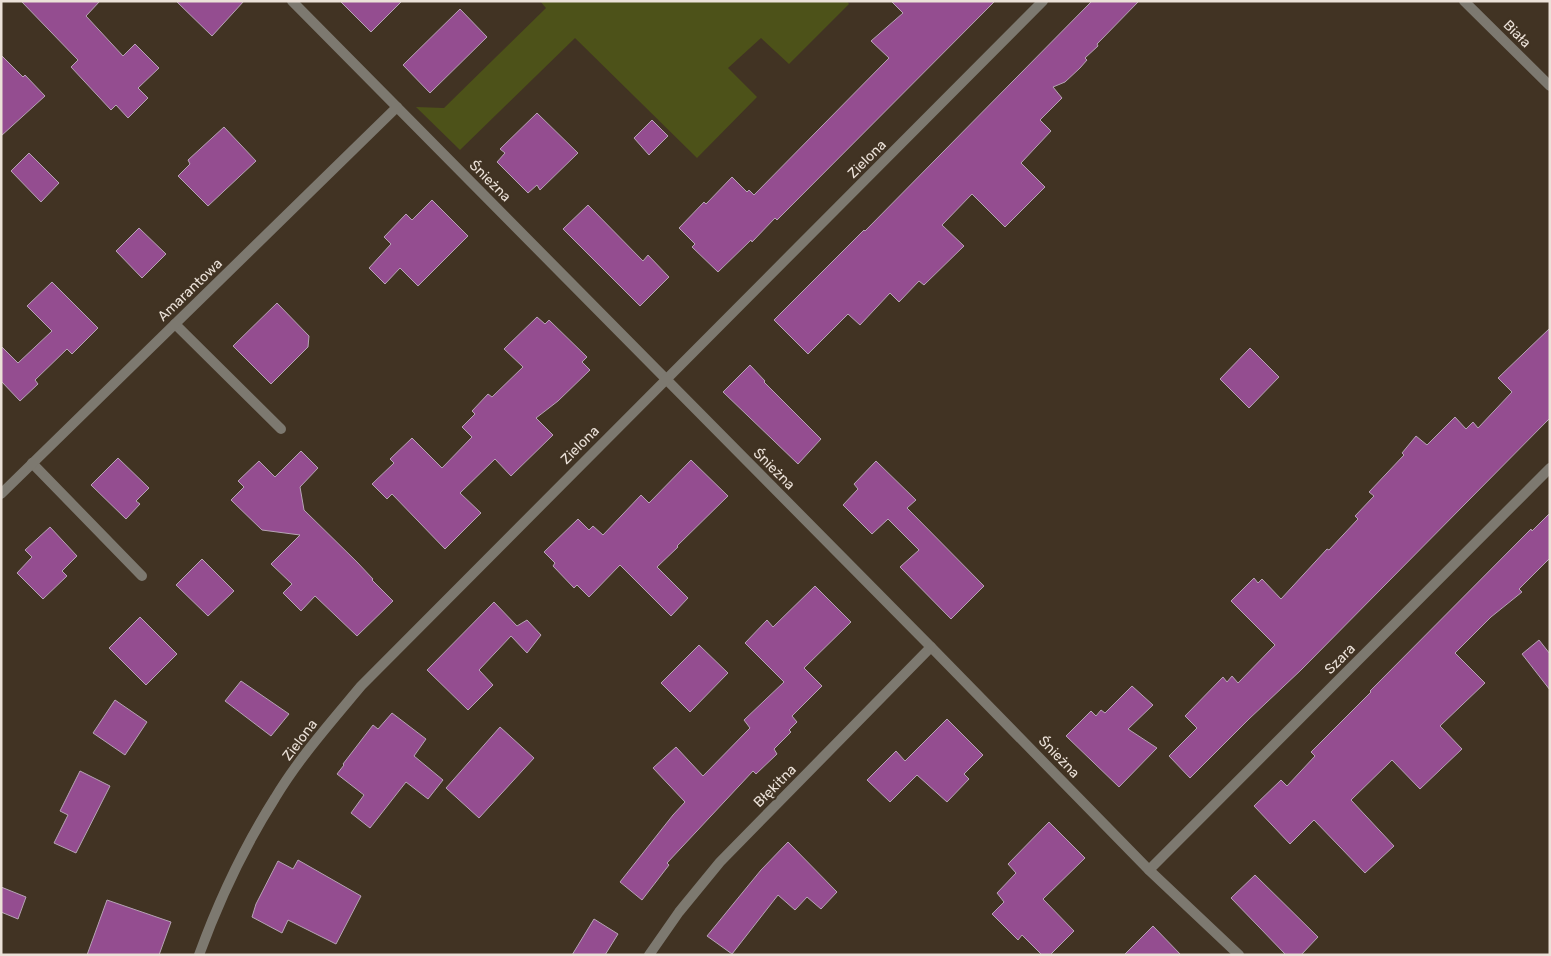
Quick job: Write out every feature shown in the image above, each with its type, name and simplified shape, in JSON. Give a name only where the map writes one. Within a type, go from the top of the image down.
[{"type":"street","name":"Śnieżna","points":[[292,1],[1150,870],[1239,955]]},
{"type":"street","name":"Zielona","points":[[199,955],[217,907],[242,856],[275,797],[314,742],[361,686],[1043,1]]},
{"type":"street","name":"Biała","points":[[1464,1],[1550,86]]},
{"type":"street","name":"Amarantowa","points":[[1,494],[397,107]]},
{"type":"street","points":[[175,324],[281,430]]},
{"type":"street","points":[[32,463],[142,576]]},
{"type":"street","name":"Szara","points":[[1150,870],[1550,468]]},
{"type":"street","name":"Błękitna","points":[[649,955],[679,912],[720,862],[931,647]]},
{"type":"green space","points":[[540,1],[847,1],[849,4],[789,64],[761,38],[728,68],[757,97],[697,158],[575,38],[460,150],[416,107],[444,108],[546,8]]},
{"type":"building","points":[[21,1],[100,1],[86,16],[123,56],[135,44],[159,68],[138,88],[148,98],[128,118],[116,105],[111,110],[71,67],[78,60]]},
{"type":"building","points":[[176,1],[244,1],[212,36]]},
{"type":"building","points":[[340,1],[402,1],[371,32]]},
{"type":"building","points":[[891,1],[995,1],[777,220],[775,218],[752,242],[751,240],[718,272],[692,247],[695,244],[679,228],[732,177],[747,192],[749,190],[754,195],[889,58],[871,41],[903,13]]},
{"type":"building","points":[[1092,1],[1139,1],[1097,44],[1098,46],[1085,58],[1087,60],[1080,68],[1065,82],[1053,87],[1062,98],[1040,120],[1051,131],[1021,163],[1045,187],[1005,227],[972,194],[942,225],[964,246],[924,285],[919,281],[899,302],[890,293],[860,325],[848,314],[808,354],[774,320],[865,231]]},
{"type":"building","points":[[460,9],[487,37],[430,93],[403,65]]},
{"type":"building","points":[[1,55],[23,77],[25,75],[45,96],[1,136]]},
{"type":"building","points":[[537,113],[578,153],[540,190],[537,185],[528,193],[497,162],[505,153],[500,149]]},
{"type":"building","points":[[652,120],[668,136],[649,155],[634,138]]},
{"type":"building","points":[[224,127],[256,161],[208,206],[178,176],[190,164],[188,160]]},
{"type":"building","points":[[29,153],[59,183],[41,202],[11,171]]},
{"type":"building","points":[[432,200],[468,236],[418,286],[400,268],[385,284],[369,268],[391,244],[384,237],[406,214],[412,220]]},
{"type":"building","points":[[588,205],[643,261],[648,255],[669,277],[640,306],[563,229]]},
{"type":"building","points":[[139,228],[166,254],[142,278],[116,251]]},
{"type":"building","points":[[52,282],[98,328],[72,354],[67,349],[35,380],[38,384],[20,401],[1,381],[1,346],[18,363],[52,331],[27,306]]},
{"type":"building","points":[[277,303],[309,336],[308,347],[271,384],[233,346]]},
{"type":"building","points":[[537,317],[545,324],[549,320],[587,357],[582,362],[590,370],[558,401],[536,418],[553,435],[511,476],[495,459],[460,493],[481,513],[445,549],[392,494],[387,499],[372,484],[394,463],[390,459],[412,438],[442,468],[472,437],[462,427],[475,414],[472,411],[488,394],[492,397],[523,367],[504,349]]},
{"type":"building","points":[[1550,328],[1550,418],[1301,670],[1190,778],[1169,756],[1197,728],[1185,716],[1223,677],[1227,682],[1232,676],[1238,683],[1275,645],[1231,601],[1254,578],[1258,583],[1262,579],[1281,599],[1327,549],[1329,550],[1358,519],[1355,516],[1374,496],[1369,492],[1404,455],[1402,453],[1416,436],[1427,445],[1455,417],[1466,429],[1473,422],[1478,428],[1512,392],[1498,378]]},
{"type":"building","points":[[1250,348],[1279,377],[1249,408],[1220,379]]},
{"type":"building","points":[[750,365],[764,382],[821,439],[798,464],[723,392]]},
{"type":"building","points":[[301,451],[318,468],[300,487],[304,510],[357,562],[393,601],[357,636],[315,596],[301,611],[283,593],[292,584],[271,564],[300,535],[262,530],[231,500],[244,487],[238,481],[259,461],[275,477]]},
{"type":"building","points":[[118,458],[149,488],[136,501],[140,504],[126,519],[91,485]]},
{"type":"building","points":[[691,460],[728,496],[657,567],[688,598],[671,616],[620,565],[589,597],[577,585],[574,588],[553,566],[555,563],[544,552],[578,519],[589,530],[593,526],[603,535],[641,495],[649,503]]},
{"type":"building","points":[[876,461],[916,500],[907,508],[984,586],[951,619],[900,567],[919,550],[888,519],[872,534],[843,505],[858,489],[854,484]]},
{"type":"building","points":[[1550,513],[1550,558],[1519,589],[1522,592],[1491,617],[1455,653],[1485,683],[1440,726],[1462,749],[1420,789],[1392,760],[1351,800],[1394,846],[1365,873],[1314,820],[1290,844],[1254,806],[1281,780],[1287,786],[1315,756],[1311,752],[1531,529],[1532,531]]},
{"type":"building","points":[[50,527],[77,556],[62,571],[67,576],[43,599],[17,573],[32,557],[25,550]]},
{"type":"building","points":[[202,559],[234,591],[208,616],[176,585]]},
{"type":"building","points":[[815,586],[851,622],[804,668],[822,686],[792,716],[797,722],[789,730],[791,732],[774,749],[777,754],[756,774],[753,771],[667,863],[669,865],[642,900],[620,882],[685,802],[653,768],[676,747],[703,776],[750,728],[744,720],[784,682],[745,643],[767,620],[773,627]]},
{"type":"building","points":[[494,602],[517,626],[527,620],[541,635],[527,653],[511,636],[479,670],[493,685],[468,710],[427,670]]},
{"type":"building","points":[[140,617],[177,654],[146,685],[109,648]]},
{"type":"building","points":[[1539,640],[1550,654],[1550,690],[1522,654]]},
{"type":"building","points":[[699,645],[728,673],[690,712],[661,683]]},
{"type":"building","points":[[241,681],[289,714],[271,736],[225,701]]},
{"type":"building","points":[[1132,686],[1153,705],[1128,729],[1157,748],[1119,787],[1066,736],[1091,711],[1096,716],[1101,710],[1105,713]]},
{"type":"building","points":[[115,700],[147,722],[125,755],[93,733]]},
{"type":"building","points":[[392,713],[426,739],[414,756],[443,780],[428,799],[406,782],[370,828],[351,813],[364,795],[337,774],[373,725],[378,729]]},
{"type":"building","points":[[947,719],[983,755],[964,774],[969,779],[947,802],[917,775],[890,802],[867,780],[896,751],[905,761]]},
{"type":"building","points":[[500,727],[534,758],[479,818],[446,788]]},
{"type":"building","points":[[80,771],[110,786],[76,853],[54,843],[68,815],[60,811]]},
{"type":"building","points":[[1049,822],[1085,858],[1043,899],[1074,931],[1050,955],[1042,955],[1022,935],[1018,940],[992,914],[1004,902],[997,893],[1016,873],[1008,864]]},
{"type":"building","points":[[788,842],[837,892],[821,909],[807,897],[795,910],[778,895],[732,954],[707,936],[761,870]]},
{"type":"building","points":[[298,860],[361,896],[336,944],[288,920],[282,933],[252,917],[256,904],[278,861],[293,869]]},
{"type":"building","points":[[1255,875],[1318,937],[1301,955],[1286,955],[1231,898]]},
{"type":"building","points":[[1,887],[26,897],[18,919],[1,912]]},
{"type":"building","points":[[107,900],[171,922],[159,955],[87,955]]},
{"type":"building","points":[[594,919],[618,934],[605,955],[572,955]]},
{"type":"building","points":[[1153,926],[1181,955],[1124,955]]}]
